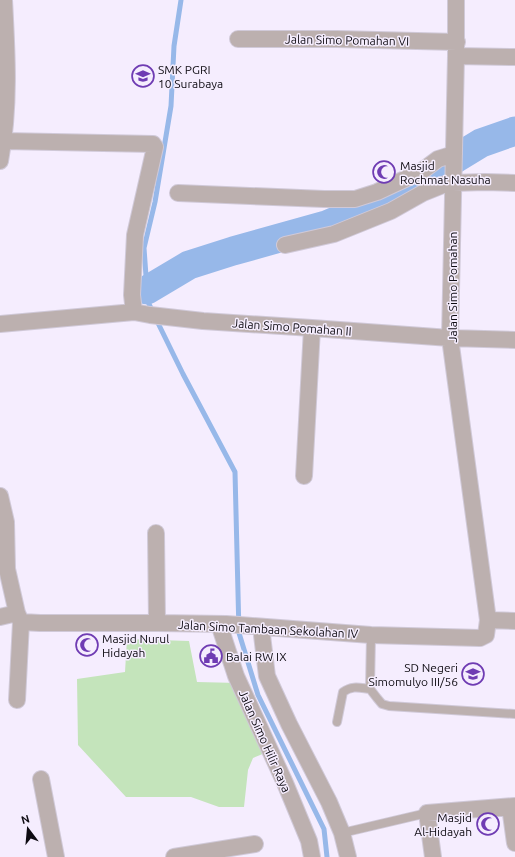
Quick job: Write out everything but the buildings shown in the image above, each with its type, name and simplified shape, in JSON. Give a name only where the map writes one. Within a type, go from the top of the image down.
[{"type":"street","points":[[0,160],[4,141],[7,74],[4,0]]},
{"type":"street","name":"Jalan Simo Pomahan","points":[[456,0],[450,338],[488,620]]},
{"type":"street","name":"Jalan Simo Pomahan VI","points":[[238,39],[337,39],[456,49],[515,57]]},
{"type":"street","points":[[4,141],[154,145],[155,147],[135,235],[132,295],[134,312]]},
{"type":"street","points":[[178,193],[355,199],[377,192],[422,171],[438,158],[454,157]]},
{"type":"street","points":[[286,246],[334,234],[391,211],[424,193],[454,180],[515,183]]},
{"type":"street","name":"Jalan Simo Pomahan II","points":[[0,324],[134,312],[203,321],[450,338],[515,340]]},
{"type":"street","points":[[304,476],[312,328]]},
{"type":"street","points":[[0,496],[7,569],[19,617],[17,700]]},
{"type":"street","points":[[156,533],[157,623]]},
{"type":"street","name":"Jalan Simo Tambaan Sekolahan IV","points":[[0,617],[19,617],[40,623],[222,624],[371,635],[480,638],[486,635],[488,620]]},
{"type":"street","points":[[488,620],[515,621]]},
{"type":"street","name":"Jalan Simo Hilir Raya","points":[[222,624],[236,676],[285,783],[309,841],[312,857]]},
{"type":"street","points":[[256,626],[268,676],[289,724],[329,802],[342,833],[348,857]]},
{"type":"street","points":[[41,779],[56,857]]},
{"type":"street","points":[[433,857],[427,813],[512,806],[515,843]]},
{"type":"street","points":[[174,857],[219,854],[255,844]]},
{"type":"lane","points":[[371,635],[370,689],[382,704],[389,706],[515,714]]},
{"type":"lane","points":[[337,722],[343,692],[348,688],[355,687],[370,689]]},
{"type":"lane","points":[[342,833],[427,813]]},
{"type":"green space","points":[[127,639],[189,641],[197,682],[238,683],[270,751],[253,758],[248,770],[244,807],[219,807],[191,797],[126,797],[78,745],[77,679],[125,672]]},
{"type":"waterway","points":[[153,312],[149,304],[147,290],[144,248],[155,202],[171,106],[174,46],[181,0]]},
{"type":"waterway","points":[[147,290],[189,265],[326,225],[394,196],[481,143],[515,131]]},
{"type":"waterway","points":[[156,319],[183,374],[235,472],[239,633],[258,695],[324,829],[327,857]]},
{"type":"place","name":"SMK PGRI 10 Surabaya","points":[[143,76]]},
{"type":"place","name":"Masjid Rochmat Nasuha","points":[[384,172]]},
{"type":"place","name":"Masjid Nurul Hidayah","points":[[87,645]]},
{"type":"place","name":"Balai RW IX","points":[[211,656]]},
{"type":"place","name":"SD Negeri Simomulyo III/56","points":[[473,674]]},
{"type":"place","name":"Masjid Al-Hidayah","points":[[488,824]]}]
